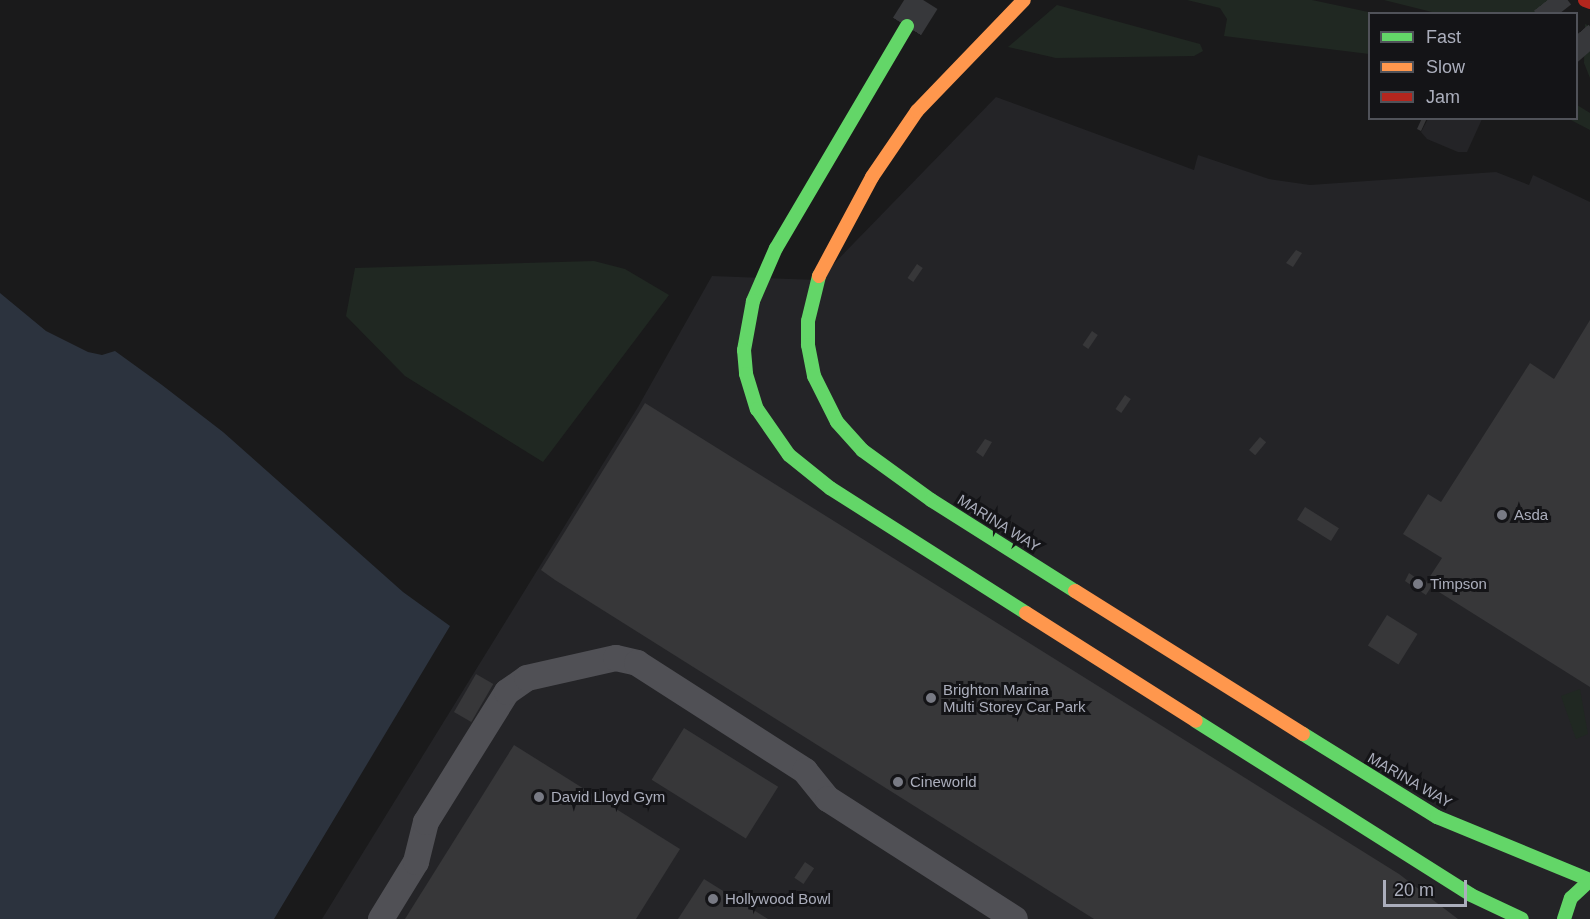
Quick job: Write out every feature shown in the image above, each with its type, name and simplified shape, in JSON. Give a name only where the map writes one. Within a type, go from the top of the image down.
[{"type":"street","name":"MARINA WAY","points":[[1024,0],[917,111],[872,177],[822,265],[808,321],[808,345],[814,376],[837,422],[862,450],[931,500],[1437,817],[1590,880]]},
{"type":"street","points":[[1585,0],[1590,2]]},
{"type":"street","points":[[907,26],[776,248],[753,301],[744,350],[746,374],[758,409],[769,430],[789,455],[830,488],[1471,895],[1521,919]]},
{"type":"street","points":[[381,919],[416,862],[426,822],[507,692],[527,678],[616,658],[637,663],[805,771],[828,799],[1015,919]]},
{"type":"street","points":[[1564,919],[1571,898],[1590,880]]},
{"type":"shaded area","points":[[1187,0],[1312,0],[1368,12],[1368,54],[1224,36],[1227,19],[1220,8]]},
{"type":"shaded area","points":[[1384,0],[1557,0],[1560,10],[1560,12],[1432,12]]},
{"type":"shaded area","points":[[1057,5],[1200,44],[1203,51],[1194,56],[1056,58],[1008,47]]},
{"type":"shaded area","points":[[1585,24],[1590,26],[1590,78],[1584,63]]},
{"type":"shaded area","points":[[996,97],[1194,170],[1198,155],[1269,179],[1310,185],[1496,172],[1529,185],[1533,175],[1590,202],[1590,919],[322,919],[638,407],[712,276],[818,280]]},
{"type":"shaded area","points":[[1578,106],[1590,113],[1590,130],[1571,120],[1578,120]]},
{"type":"shaded area","points":[[1427,120],[1481,120],[1467,152],[1458,152],[1427,139],[1421,132]]},
{"type":"shaded area","points":[[594,261],[625,269],[669,295],[543,462],[405,376],[346,316],[355,268]]},
{"type":"shaded area","points":[[0,293],[46,331],[88,352],[102,355],[115,351],[162,385],[223,432],[403,592],[450,626],[274,919],[0,919]]},
{"type":"shaded area","points":[[1580,689],[1588,734],[1576,739],[1561,696]]},
{"type":"building","points":[[1421,120],[1426,120],[1421,131],[1417,129]]},
{"type":"building","points":[[1296,250],[1302,253],[1293,267],[1286,263]]},
{"type":"building","points":[[917,264],[923,268],[913,282],[907,278]]},
{"type":"building","name":"Asda","points":[[1590,320],[1590,687],[1431,587],[1426,595],[1405,581],[1409,573],[1425,584],[1442,558],[1403,534],[1428,494],[1441,502],[1530,363],[1554,379]]},
{"type":"building","points":[[1092,331],[1098,335],[1088,349],[1082,345]]},
{"type":"building","points":[[1125,395],[1131,399],[1121,413],[1115,409]]},
{"type":"building","name":"Brighton Marina Multi Storey Car Park","points":[[645,403],[1399,874],[1458,919],[1094,919],[555,580],[541,570]]},
{"type":"building","points":[[1260,437],[1266,442],[1255,455],[1249,450]]},
{"type":"building","points":[[985,439],[992,442],[983,457],[976,452]]},
{"type":"building","points":[[1305,507],[1339,528],[1331,541],[1297,520]]},
{"type":"building","points":[[1387,615],[1418,634],[1398,665],[1368,646]]},
{"type":"building","points":[[476,674],[493,684],[471,722],[454,712]]},
{"type":"building","points":[[684,728],[778,787],[746,839],[652,780]]},
{"type":"building","name":"David Lloyd Gym","points":[[514,745],[680,849],[636,919],[405,919]]},
{"type":"building","points":[[805,862],[814,868],[803,884],[794,878]]},
{"type":"building","name":"Hollywood Bowl","points":[[704,879],[768,919],[678,919]]},
{"type":"tunnel","points":[[907,26],[923,0]]},
{"type":"tunnel","points":[[1547,0],[1556,12]]},
{"type":"tunnel","points":[[1578,37],[1590,51]]},
{"type":"traffic: fast","points":[[907,26],[776,248],[753,301],[744,350],[746,374],[757,409],[789,455],[830,488],[1026,613]]},
{"type":"traffic: fast","points":[[819,276],[808,321],[808,345],[814,376],[837,422],[862,450],[931,500],[1075,591]]},
{"type":"traffic: fast","points":[[1196,721],[1471,895],[1522,919]]},
{"type":"traffic: fast","points":[[1303,734],[1437,817],[1590,880]]},
{"type":"traffic: fast","points":[[1564,919],[1571,898],[1590,880]]},
{"type":"traffic: slow","points":[[819,276],[872,177],[917,111],[1024,0]]},
{"type":"traffic: slow","points":[[1075,591],[1303,734]]},
{"type":"traffic: slow","points":[[1026,613],[1196,721]]},
{"type":"traffic: jam","points":[[1585,0],[1590,2]]},
{"type":"place","name":"Asda","points":[[1502,515]]},
{"type":"place","name":"Timpson","points":[[1418,584]]},
{"type":"place","name":"Brighton Marina Multi Storey Car Park","points":[[931,698]]},
{"type":"place","name":"Cineworld","points":[[898,782]]},
{"type":"place","name":"David Lloyd Gym","points":[[539,797]]},
{"type":"place","name":"Hollywood Bowl","points":[[713,899]]}]
